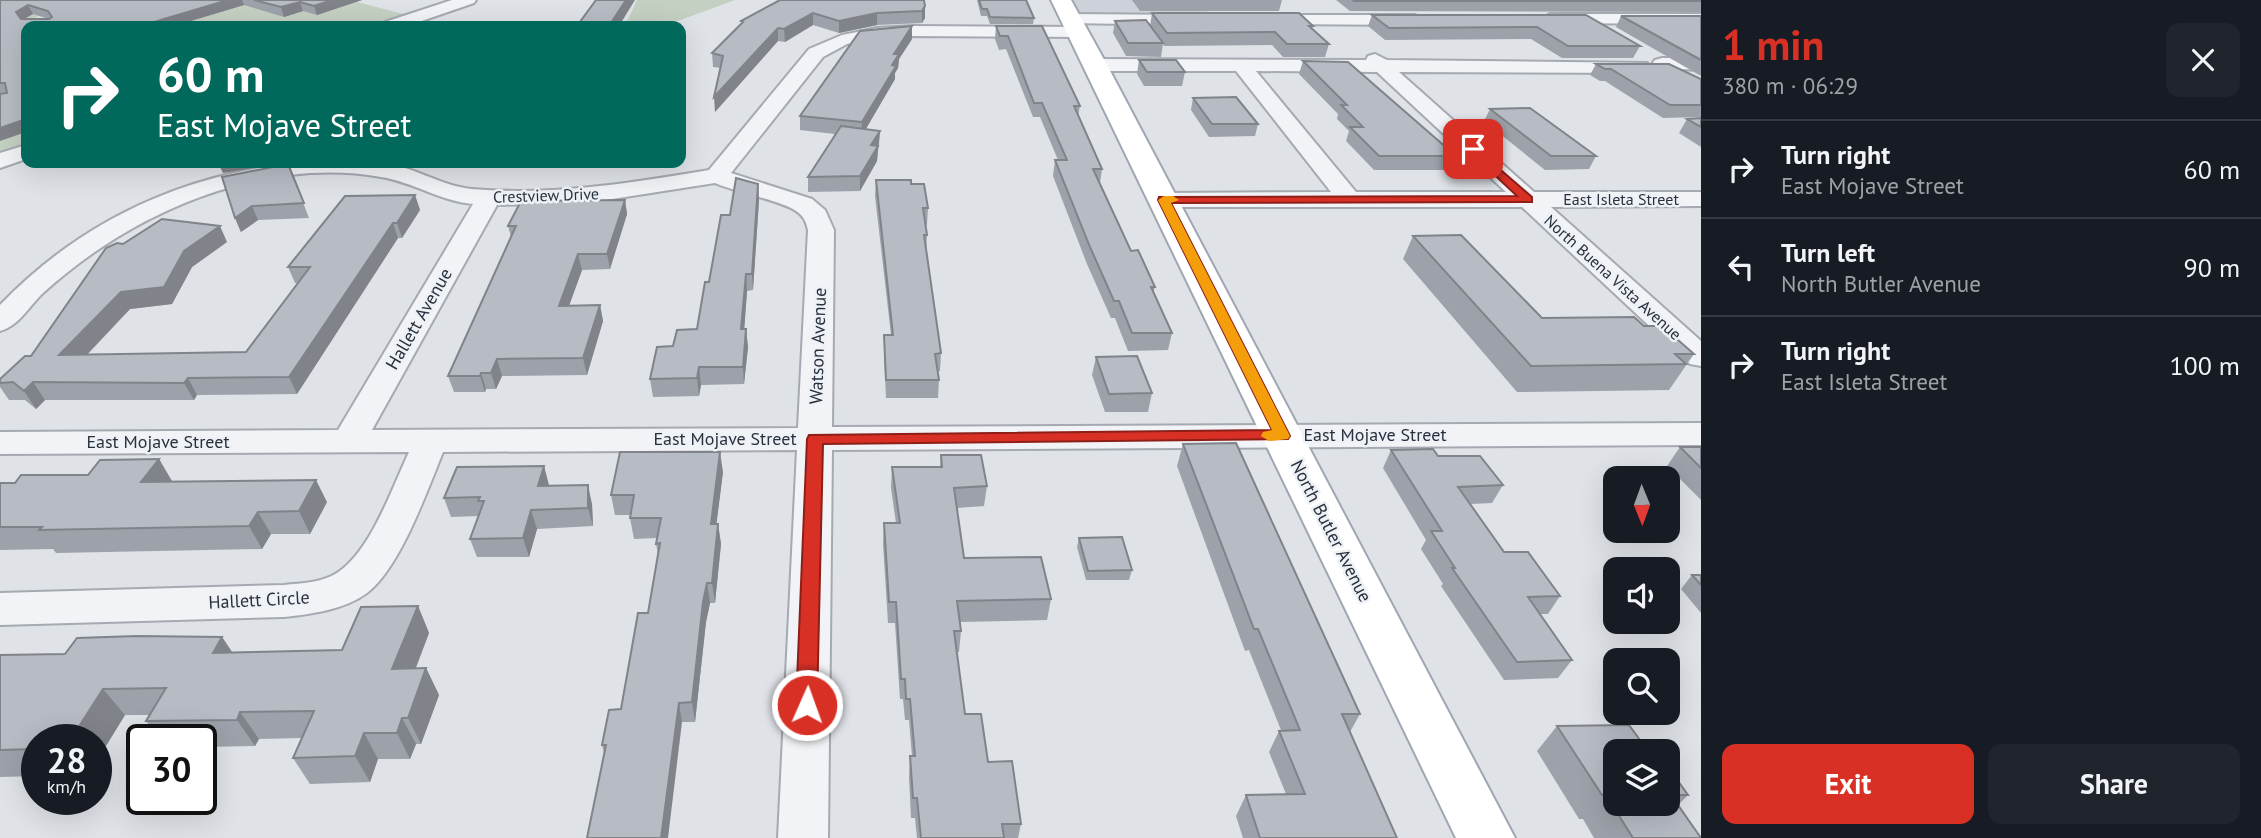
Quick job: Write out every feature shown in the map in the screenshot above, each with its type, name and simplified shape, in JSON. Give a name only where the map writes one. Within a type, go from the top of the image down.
[{"type":"main road","name":"North Butler Avenue","points":[[1070,17],[1486,838]]},
{"type":"street","points":[[406,21],[468,0]]},
{"type":"street","name":"North Buena Vista Avenue","points":[[1307,0],[1701,357]]},
{"type":"street","points":[[1553,0],[1618,38]]},
{"type":"street","points":[[717,176],[816,53],[842,40],[877,33],[1070,17],[1208,20]]},
{"type":"street","points":[[1248,20],[1437,19]]},
{"type":"street","points":[[1531,19],[1701,19]]},
{"type":"street","points":[[1640,51],[1690,80]]},
{"type":"street","points":[[1096,65],[1701,64]]},
{"type":"street","points":[[1241,65],[1349,200]]},
{"type":"street","points":[[0,160],[21,154]]},
{"type":"street","name":"Crestview Drive","points":[[0,322],[39,280],[76,253],[155,209],[220,183],[273,170],[307,168]]},
{"type":"street","name":"Crestview Drive","points":[[359,168],[385,171],[447,192],[489,197],[595,195],[717,176]]},
{"type":"street","name":"Watson Avenue","points":[[717,176],[746,188],[803,204],[816,215],[820,224],[803,838]]},
{"type":"street","name":"Hallett Avenue","points":[[348,442],[489,197]]},
{"type":"street","name":"East Isleta Street","points":[[1164,200],[1701,200]]},
{"type":"street","name":"East Mojave Street","points":[[0,443],[1701,434]]},
{"type":"street","name":"Hallett Circle","points":[[0,609],[284,601],[326,596],[354,582],[375,557],[431,441]]},
{"type":"shaded area","points":[[1072,0],[1198,0],[1210,15],[1082,15]]},
{"type":"green space","points":[[0,0],[349,0],[411,16],[396,21],[57,21],[40,15],[29,21],[21,21],[21,148],[0,155]]},
{"type":"green space","points":[[637,0],[735,0],[678,21],[627,21]]},
{"type":"building","points":[[0,0],[228,0],[157,21],[21,21],[21,121],[0,128],[0,94],[7,93],[5,83],[0,83]],"holes":[[[28,5],[48,11],[52,17],[21,19],[16,12]]]},
{"type":"building","points":[[254,0],[332,0],[314,6],[300,2],[281,7]]},
{"type":"building","points":[[596,0],[626,0],[612,21],[581,21]]},
{"type":"building","points":[[780,0],[924,0],[925,6],[922,11],[877,13],[839,21],[813,13],[784,29],[778,28],[714,97],[723,56],[712,53],[743,22],[741,21]]},
{"type":"building","points":[[979,0],[1026,0],[1034,18],[990,17],[987,9],[982,9]]},
{"type":"building","points":[[1701,0],[1701,1],[1354,1]]},
{"type":"building","points":[[1152,13],[1299,13],[1329,44],[1287,44],[1275,32],[1167,33]]},
{"type":"building","points":[[1372,15],[1586,15],[1640,46],[1568,46],[1537,27],[1389,28]]},
{"type":"building","points":[[1621,16],[1701,16],[1701,60]]},
{"type":"building","points":[[1146,20],[1163,43],[1128,43],[1115,21]]},
{"type":"building","points":[[912,26],[894,54],[899,54],[892,65],[896,66],[862,122],[800,116],[860,31]]},
{"type":"building","points":[[996,26],[1042,26],[1080,106],[1074,106],[1102,169],[1093,169],[1131,251],[1138,250],[1172,333],[1132,333],[1119,301],[1114,301],[1055,160],[1067,160],[1042,103],[1034,103],[1008,36],[1000,36]]},
{"type":"building","points":[[1139,60],[1176,60],[1185,72],[1147,72]]},
{"type":"building","points":[[1303,61],[1348,62],[1456,156],[1379,156],[1350,127],[1363,127],[1341,105],[1347,105]]},
{"type":"building","points":[[1596,64],[1669,64],[1701,79],[1701,105],[1670,105],[1611,69]]},
{"type":"building","points":[[1236,97],[1258,124],[1212,124],[1193,98]]},
{"type":"building","points":[[1530,108],[1596,156],[1551,156],[1490,109]]},
{"type":"building","points":[[1701,118],[1701,127],[1687,119]]},
{"type":"building","points":[[841,126],[880,131],[871,145],[878,146],[860,176],[808,177]]},
{"type":"building","points":[[268,168],[290,168],[304,203],[252,206],[235,218],[222,177]]},
{"type":"building","points":[[736,178],[758,184],[752,274],[746,274],[741,329],[746,329],[743,367],[699,367],[697,378],[650,379],[657,347],[673,346],[677,330],[697,329],[721,215],[730,215]]},
{"type":"building","points":[[876,180],[911,180],[911,184],[924,184],[928,208],[923,208],[927,235],[924,235],[941,353],[935,354],[939,380],[886,380],[884,335],[893,335]]},
{"type":"building","points":[[415,195],[397,223],[393,223],[289,377],[188,378],[184,383],[33,382],[24,391],[13,382],[0,383],[0,379],[25,356],[31,356],[106,248],[117,243],[123,244],[162,219],[220,226],[184,251],[164,287],[121,292],[59,355],[246,352],[310,267],[288,267],[345,196]]},
{"type":"building","points":[[625,200],[607,254],[578,254],[559,306],[600,305],[583,358],[497,359],[491,373],[481,373],[480,376],[448,376],[516,226],[508,226],[521,201]]},
{"type":"building","points":[[1461,235],[1542,318],[1634,317],[1644,326],[1662,326],[1694,354],[1675,354],[1686,364],[1531,366],[1413,236]]},
{"type":"building","points":[[1137,356],[1152,393],[1109,394],[1096,357]]},
{"type":"building","points":[[1236,443],[1360,714],[1342,714],[1397,838],[1260,838],[1246,795],[1305,794],[1279,731],[1300,730],[1258,629],[1254,629],[1183,444]]},
{"type":"building","points":[[1680,447],[1701,447],[1701,468]]},
{"type":"building","points":[[1433,449],[1438,456],[1480,456],[1503,485],[1458,487],[1504,552],[1528,552],[1560,596],[1528,597],[1572,660],[1517,662],[1452,568],[1455,568],[1431,531],[1442,531],[1391,450]]},
{"type":"building","points":[[620,452],[720,452],[711,524],[718,524],[712,583],[707,583],[703,602],[692,702],[679,703],[661,838],[587,838],[606,745],[602,745],[609,710],[621,709],[638,613],[648,613],[660,543],[656,544],[661,518],[630,518],[634,495],[611,495]]},
{"type":"building","points":[[941,455],[981,455],[987,486],[954,488],[964,558],[1041,557],[1051,599],[957,601],[961,631],[954,631],[965,714],[981,714],[988,762],[1012,761],[1021,824],[1002,824],[1004,838],[921,838],[917,798],[913,798],[910,756],[915,756],[910,699],[906,699],[905,679],[901,679],[896,602],[889,602],[884,523],[900,523],[892,467],[942,467]]},
{"type":"building","points":[[159,459],[141,482],[316,480],[299,511],[258,512],[249,526],[39,530],[42,527],[0,527],[0,483],[15,483],[21,475],[88,475],[100,460]]},
{"type":"building","points":[[544,466],[538,486],[588,485],[588,508],[531,510],[523,538],[470,539],[484,501],[478,501],[480,497],[444,498],[457,467]]},
{"type":"building","points":[[1122,537],[1132,570],[1088,571],[1079,538]]},
{"type":"building","points":[[1692,575],[1701,575],[1701,585]]},
{"type":"building","points":[[418,606],[392,669],[426,668],[408,718],[402,718],[397,733],[364,733],[355,756],[293,758],[314,711],[240,712],[237,720],[146,721],[166,688],[103,689],[81,724],[21,724],[21,749],[0,750],[0,655],[65,654],[77,638],[137,636],[222,637],[213,653],[342,650],[361,607]]},
{"type":"building","points":[[1629,725],[1639,739],[1603,739],[1602,795],[1557,726]]},
{"type":"building","points":[[1680,784],[1688,795],[1680,795]]},
{"type":"building","points":[[1680,808],[1701,838],[1633,838],[1619,816],[1680,816]]},
{"type":"slow traffic","points":[[1173,200],[1164,200],[1282,436],[1269,436]]},
{"type":"route","points":[[807,705],[815,439],[1282,436],[1164,200],[1528,199],[1473,149]]}]
